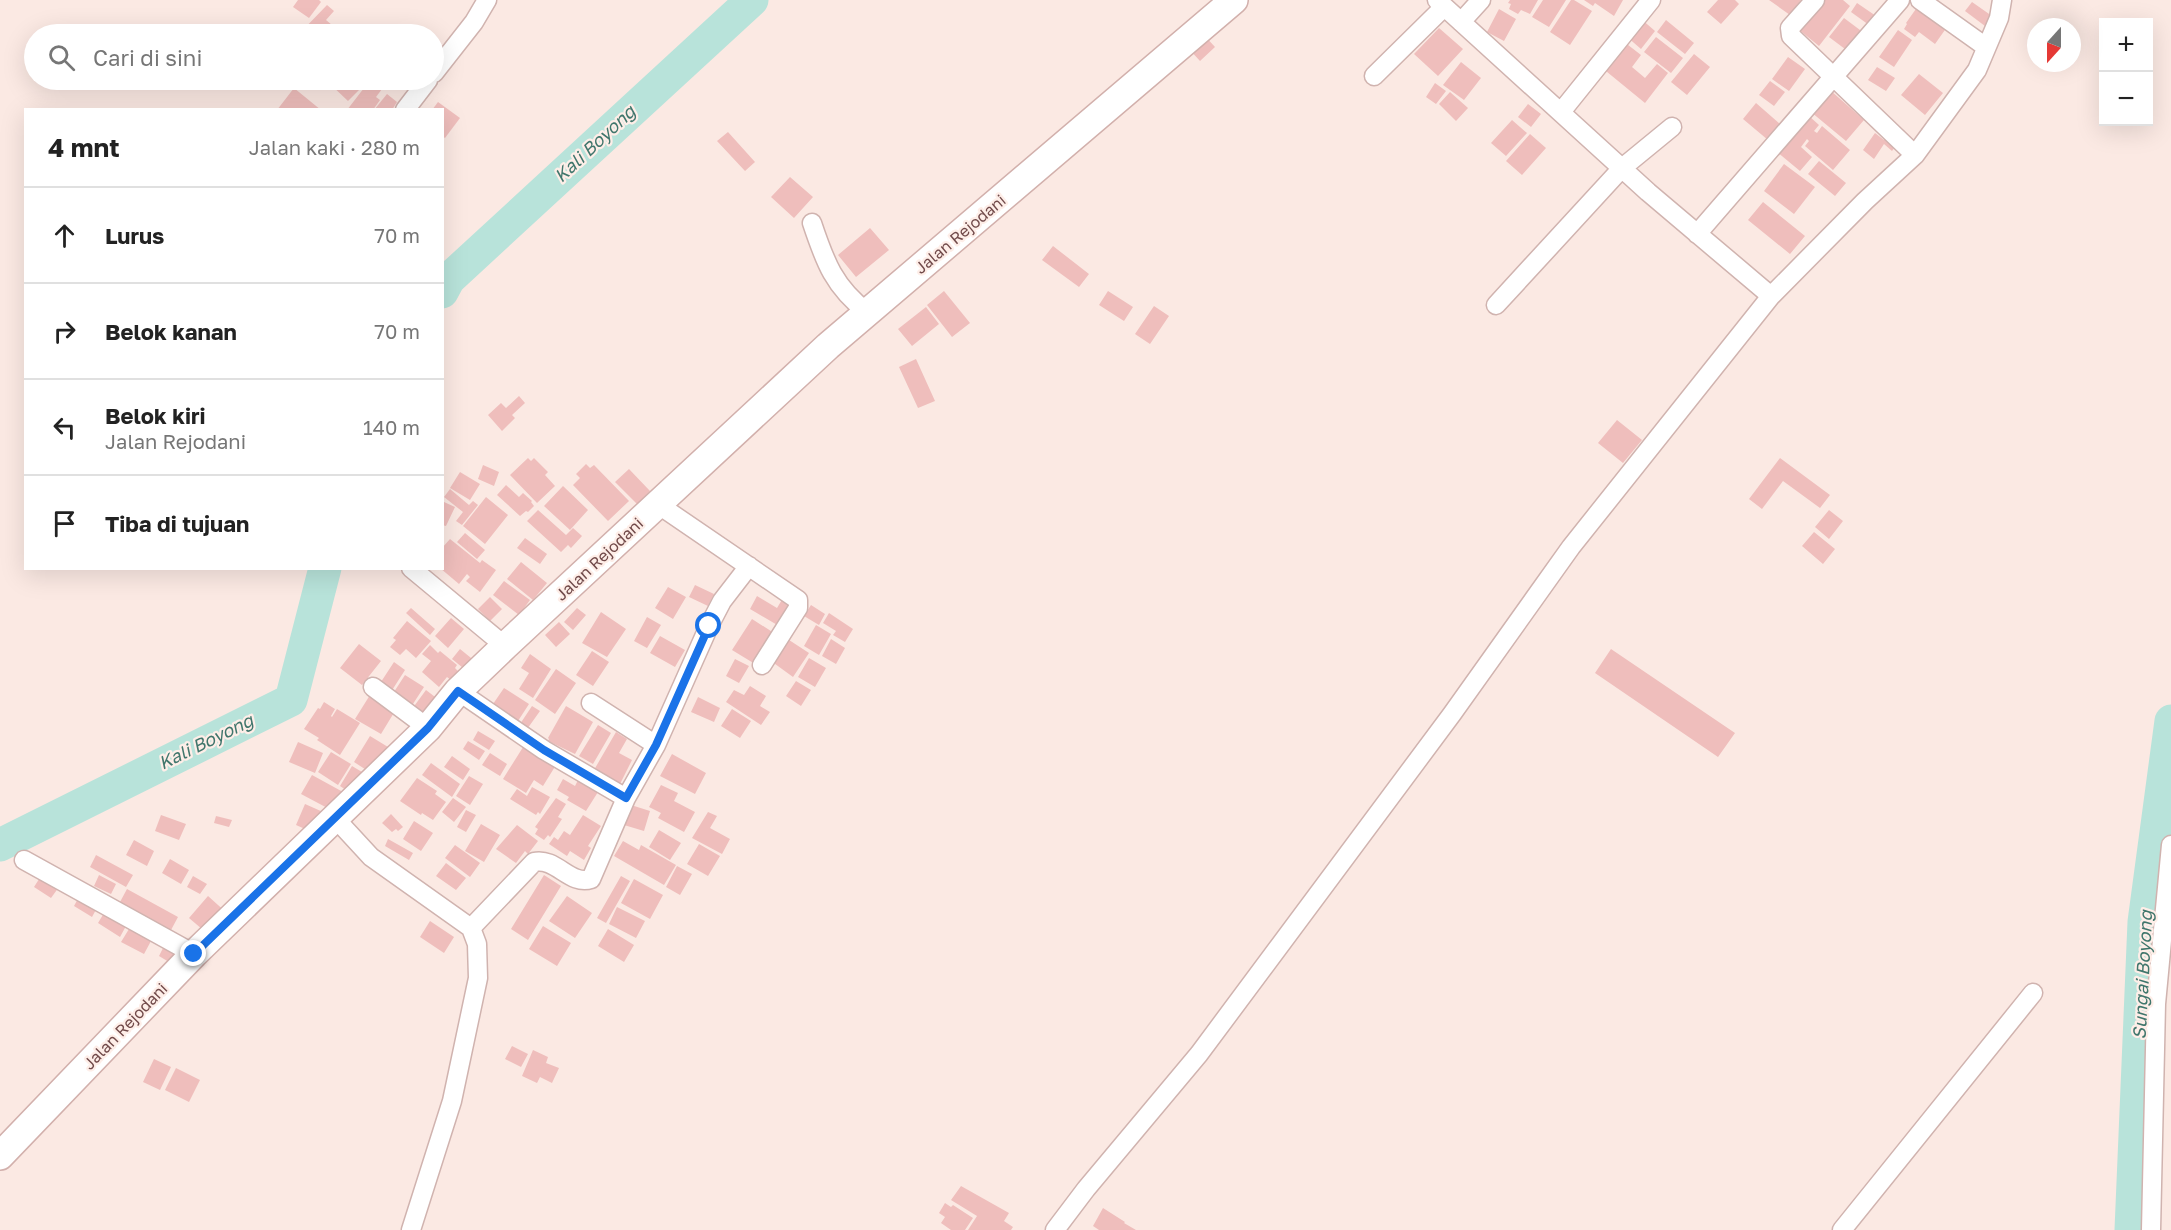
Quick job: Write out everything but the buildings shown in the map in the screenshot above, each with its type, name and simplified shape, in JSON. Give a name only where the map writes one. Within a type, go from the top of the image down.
[{"type":"main road","name":"Jalan Rejodani","points":[[0,1156],[194,954],[428,728],[458,691],[505,646],[828,346],[1234,0]]},
{"type":"street","points":[[444,60],[474,22],[487,0]]},
{"type":"street","points":[[1461,22],[1481,0]]},
{"type":"street","points":[[1561,112],[1651,0]]},
{"type":"street","points":[[1815,0],[1790,28],[1791,36],[1915,155]]},
{"type":"street","points":[[1697,234],[1900,0]]},
{"type":"street","points":[[1920,0],[1986,47]]},
{"type":"street","points":[[1055,1230],[1199,1054],[1452,714],[1571,547],[1771,296],[1865,201],[1915,155],[1977,69],[1999,18],[2002,0]]},
{"type":"street","points":[[1374,76],[1440,4],[1622,168],[1771,296]]},
{"type":"street","points":[[407,108],[420,90]]},
{"type":"street","points":[[1496,305],[1622,168],[1672,127]]},
{"type":"street","points":[[812,223],[829,271],[853,301],[860,319]]},
{"type":"street","points":[[659,505],[798,600],[799,604],[762,665]]},
{"type":"street","points":[[471,928],[534,862],[546,862],[580,880],[591,879],[626,798],[656,745],[709,626],[722,601],[749,566]]},
{"type":"street","points":[[413,570],[505,646]]},
{"type":"street","points":[[373,687],[428,728]]},
{"type":"street","points":[[458,691],[544,750],[626,798]]},
{"type":"street","points":[[591,703],[656,745]]},
{"type":"street","points":[[335,818],[371,857],[471,928],[477,944],[478,978],[452,1101],[411,1230]]},
{"type":"street","points":[[2151,1230],[2156,1004],[2171,845]]},
{"type":"street","points":[[24,860],[194,954]]},
{"type":"street","points":[[1842,1230],[2032,993]]},
{"type":"waterway","name":"Kali Boyong","points":[[444,288],[449,279],[752,0]]},
{"type":"waterway","name":"Kali Boyong","points":[[0,845],[291,700],[324,570]]},
{"type":"waterway","name":"Sungai Boyong","points":[[2131,1230],[2144,922],[2171,721]]},
{"type":"route","points":[[194,954],[428,728],[458,691],[544,750],[626,798],[656,745],[709,626]]}]
